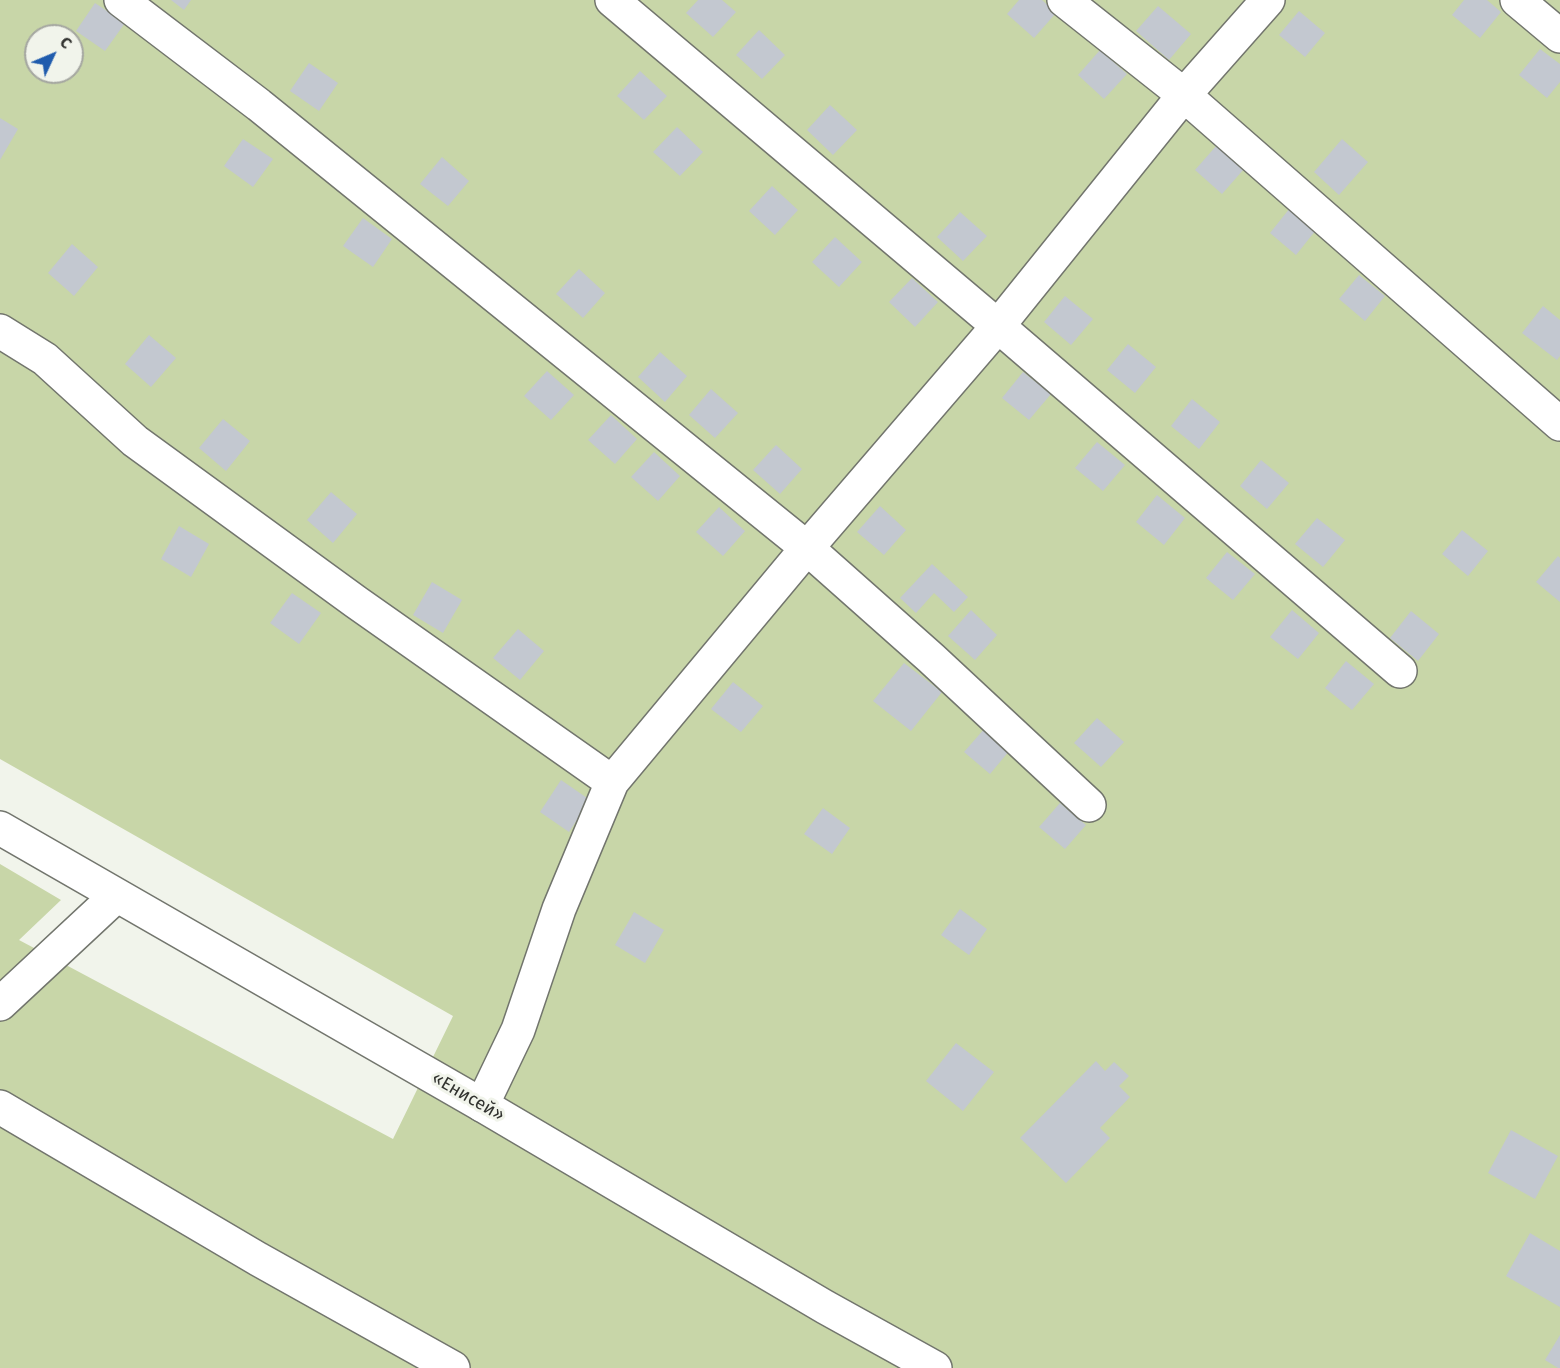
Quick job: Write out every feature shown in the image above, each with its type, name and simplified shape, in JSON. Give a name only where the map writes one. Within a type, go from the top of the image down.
[{"type":"main road","points":[[121,0],[260,105],[807,548],[932,658],[1089,805]]},
{"type":"main road","points":[[612,0],[998,326],[1400,671]]},
{"type":"main road","points":[[1064,0],[1184,95],[1560,424]]},
{"type":"main road","points":[[482,1105],[518,1030],[559,909],[612,782],[807,548],[998,326],[1184,95],[1268,0]]},
{"type":"main road","points":[[1517,0],[1560,36]]},
{"type":"main road","points":[[0,331],[45,359],[135,441],[365,608],[612,782]]},
{"type":"main road","name":"«Енисей»","points":[[0,828],[482,1105],[825,1307],[935,1368]]},
{"type":"main road","points":[[0,1004],[116,896]]},
{"type":"main road","points":[[0,1107],[258,1259],[453,1368]]},
{"type":"green space","points":[[0,0],[1560,0],[1560,1368],[0,1368],[0,864],[61,900],[19,940],[393,1139],[453,1016],[0,759]]},
{"type":"building","points":[[171,0],[191,0],[184,10]]},
{"type":"building","points":[[698,0],[722,0],[736,12],[713,37],[686,13]]},
{"type":"building","points":[[1019,0],[1042,0],[1056,13],[1034,38],[1007,14]]},
{"type":"building","points":[[1464,0],[1487,0],[1501,12],[1480,38],[1452,15]]},
{"type":"building","points":[[95,3],[125,23],[105,51],[84,37],[84,24],[81,24]]},
{"type":"building","points":[[1158,6],[1191,34],[1169,60],[1136,31]]},
{"type":"building","points":[[1299,11],[1325,33],[1305,57],[1279,35]]},
{"type":"building","points":[[759,30],[785,55],[762,79],[736,55]]},
{"type":"building","points":[[1540,49],[1560,64],[1560,82],[1547,98],[1519,75]]},
{"type":"building","points":[[1100,50],[1127,74],[1104,99],[1078,75]]},
{"type":"building","points":[[309,63],[338,83],[319,111],[290,91]]},
{"type":"building","points":[[640,71],[667,96],[644,120],[617,96]]},
{"type":"building","points":[[830,105],[857,130],[833,155],[807,130]]},
{"type":"building","points":[[0,118],[18,129],[0,160]]},
{"type":"building","points":[[677,127],[703,152],[680,176],[653,152]]},
{"type":"building","points":[[243,139],[273,159],[253,187],[224,166]]},
{"type":"building","points":[[1342,139],[1368,162],[1339,195],[1314,172]]},
{"type":"building","points":[[1217,145],[1244,169],[1222,194],[1195,170]]},
{"type":"building","points":[[442,157],[469,181],[448,206],[420,184]]},
{"type":"building","points":[[772,186],[798,210],[775,235],[749,211]]},
{"type":"building","points":[[1290,208],[1316,230],[1296,255],[1270,233]]},
{"type":"building","points":[[960,212],[987,236],[963,261],[937,237]]},
{"type":"building","points":[[363,218],[392,239],[373,267],[343,246]]},
{"type":"building","points":[[835,237],[862,262],[839,287],[812,262]]},
{"type":"building","points":[[72,244],[98,267],[74,296],[48,273]]},
{"type":"building","points":[[579,269],[605,293],[583,318],[556,294]]},
{"type":"building","points":[[1359,275],[1385,296],[1365,321],[1339,299]]},
{"type":"building","points":[[912,278],[938,302],[915,327],[889,302]]},
{"type":"building","points":[[1065,296],[1093,319],[1071,345],[1044,322]]},
{"type":"building","points":[[1543,306],[1560,320],[1560,356],[1557,360],[1522,333]]},
{"type":"building","points":[[149,335],[176,358],[151,387],[125,364]]},
{"type":"building","points":[[1128,344],[1156,367],[1135,393],[1107,370]]},
{"type":"building","points":[[660,352],[687,376],[665,402],[638,377]]},
{"type":"building","points":[[547,371],[574,395],[551,420],[524,396]]},
{"type":"building","points":[[1023,372],[1051,394],[1029,420],[1002,398]]},
{"type":"building","points":[[711,389],[738,413],[715,438],[689,415]]},
{"type":"building","points":[[1192,399],[1220,422],[1199,449],[1171,426]]},
{"type":"building","points":[[611,415],[637,439],[615,464],[588,440]]},
{"type":"building","points":[[223,419],[250,441],[226,471],[199,448]]},
{"type":"building","points":[[1097,442],[1125,465],[1103,491],[1075,468]]},
{"type":"building","points":[[776,445],[802,469],[780,494],[753,470]]},
{"type":"building","points":[[654,452],[680,476],[658,501],[631,477]]},
{"type":"building","points":[[1261,460],[1289,483],[1267,509],[1240,486]]},
{"type":"building","points":[[331,492],[357,514],[333,543],[307,520]]},
{"type":"building","points":[[1157,495],[1185,518],[1164,545],[1136,522]]},
{"type":"building","points":[[880,506],[906,530],[884,555],[857,532]]},
{"type":"building","points":[[719,507],[745,531],[723,556],[696,532]]},
{"type":"building","points":[[1317,518],[1345,540],[1323,567],[1295,544]]},
{"type":"building","points":[[179,526],[209,544],[191,577],[161,559]]},
{"type":"building","points":[[1462,530],[1488,551],[1468,576],[1442,554]]},
{"type":"building","points":[[1227,552],[1255,574],[1233,600],[1206,578]]},
{"type":"building","points":[[1558,556],[1560,558],[1560,602],[1536,582]]},
{"type":"building","points":[[932,564],[968,597],[954,612],[934,593],[916,613],[900,598]]},
{"type":"building","points":[[432,582],[462,600],[443,633],[413,615]]},
{"type":"building","points":[[292,593],[321,613],[299,644],[270,623]]},
{"type":"building","points":[[971,610],[997,635],[975,660],[948,636]]},
{"type":"building","points":[[1292,610],[1319,633],[1298,659],[1270,637]]},
{"type":"building","points":[[1411,611],[1439,634],[1418,661],[1390,638]]},
{"type":"building","points":[[518,629],[544,651],[520,680],[493,658]]},
{"type":"building","points":[[1346,661],[1374,684],[1352,710],[1325,688]]},
{"type":"building","points":[[904,663],[942,692],[911,731],[873,701]]},
{"type":"building","points":[[733,682],[763,706],[741,732],[711,709]]},
{"type":"building","points":[[1097,718],[1124,742],[1101,767],[1074,743]]},
{"type":"building","points":[[985,728],[1010,750],[990,774],[964,752]]},
{"type":"building","points":[[561,780],[590,800],[569,832],[540,812]]},
{"type":"building","points":[[1060,803],[1086,825],[1065,849],[1039,827]]},
{"type":"building","points":[[823,808],[850,828],[832,854],[804,834]]},
{"type":"building","points":[[960,909],[987,929],[969,955],[941,935]]},
{"type":"building","points":[[634,912],[664,930],[645,963],[615,945]]},
{"type":"building","points":[[956,1043],[994,1072],[963,1111],[926,1081]]},
{"type":"building","points":[[1096,1061],[1105,1071],[1114,1062],[1129,1076],[1119,1086],[1130,1097],[1100,1128],[1110,1138],[1066,1183],[1020,1138]]},
{"type":"building","points":[[1511,1130],[1558,1156],[1535,1199],[1488,1173]]},
{"type":"building","points":[[1530,1233],[1560,1251],[1560,1307],[1506,1276]]},
{"type":"building","points":[[1560,1335],[1560,1368],[1558,1368],[1545,1360]]}]
